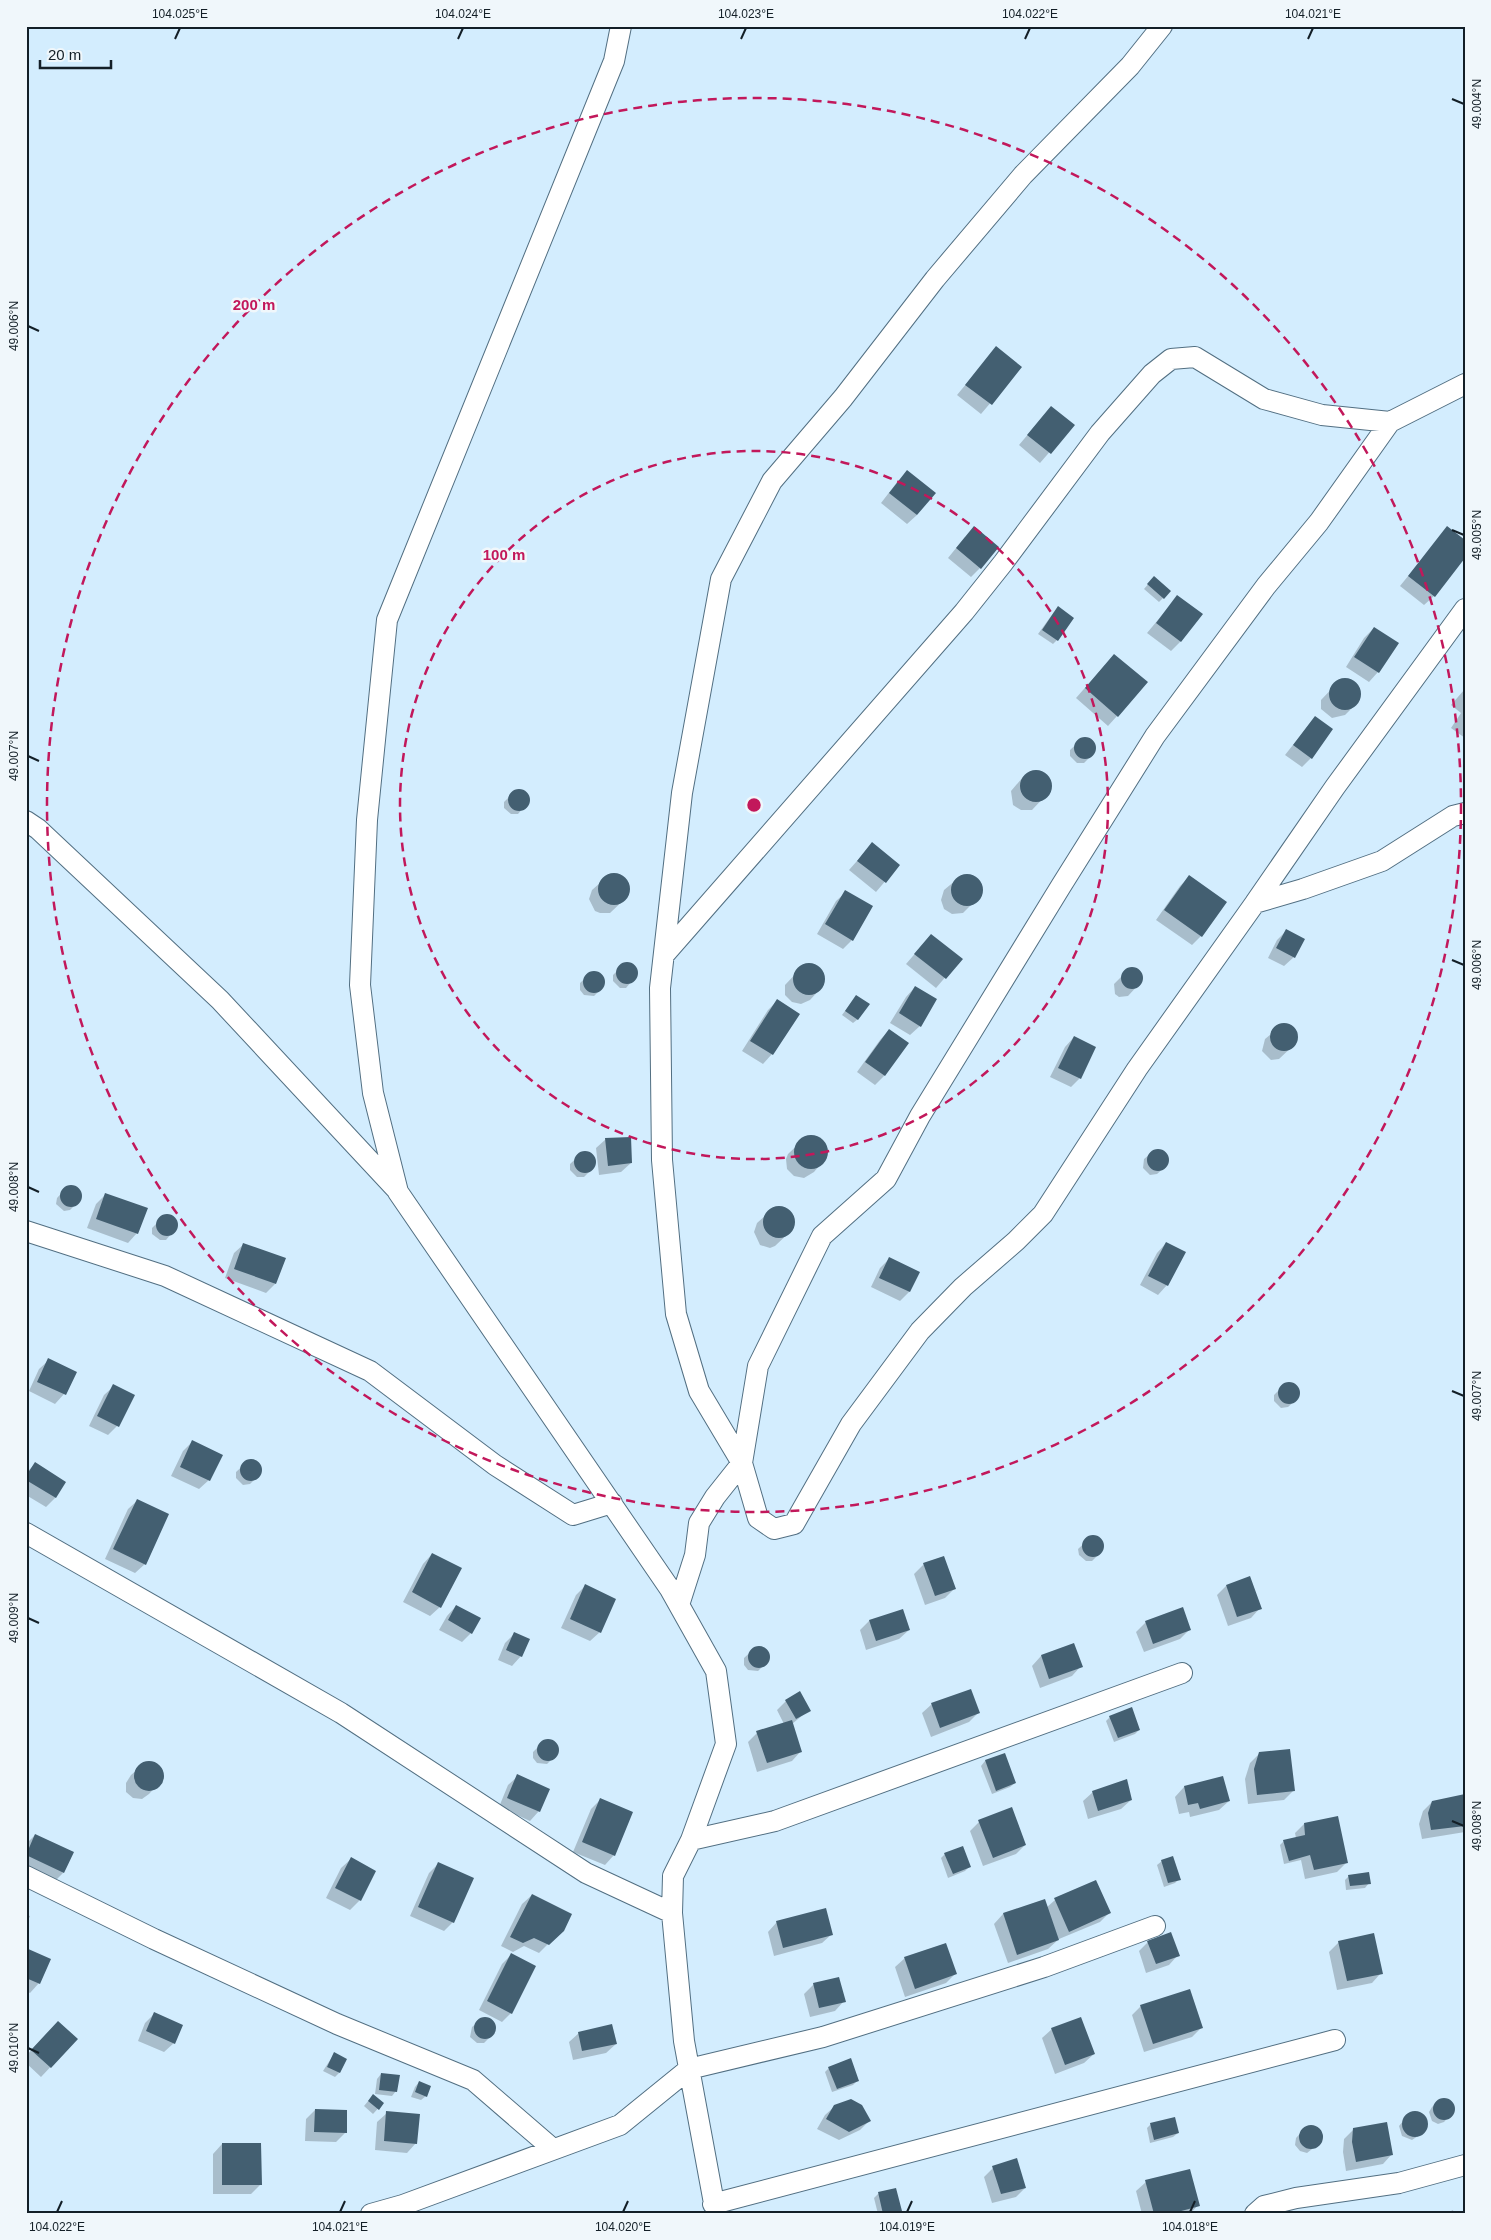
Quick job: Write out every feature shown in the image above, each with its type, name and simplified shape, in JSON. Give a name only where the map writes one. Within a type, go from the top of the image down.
[{"type":"street","points":[[398,1192],[373,1094],[360,985],[367,820],[386,620],[614,61],[621,26]]},
{"type":"street","points":[[1162,26],[1130,66],[1017,182],[935,279],[842,398],[772,481],[721,579],[682,794],[660,988],[662,1160],[676,1314],[699,1391],[742,1463],[758,1518],[774,1529],[794,1524],[851,1424],[920,1331],[963,1286],[1016,1241],[1043,1214],[1137,1069],[1255,903],[1335,786],[1465,609]]},
{"type":"street","points":[[664,955],[964,612],[1004,563],[1100,433],[1152,374],[1171,359],[1195,357],[1264,399],[1322,415],[1390,422]]},
{"type":"street","points":[[679,1605],[696,1555],[699,1523],[715,1497],[742,1463],[758,1366],[822,1236],[886,1179],[920,1116],[1060,886],[1155,736],[1266,586],[1320,522],[1390,422],[1465,384]]},
{"type":"street","points":[[1255,903],[1303,889],[1382,861],[1453,816],[1465,813]]},
{"type":"street","points":[[26,821],[38,829],[220,1000],[398,1192],[612,1503],[679,1605],[716,1672],[726,1744],[691,1840],[673,1876],[672,1913],[684,2041],[714,2209],[1335,2040]]},
{"type":"street","points":[[26,1231],[165,1276],[370,1371],[495,1464],[573,1514],[612,1503]]},
{"type":"street","points":[[26,1534],[341,1713],[586,1873],[672,1913]]},
{"type":"street","points":[[691,1840],[775,1821],[1182,1673]]},
{"type":"street","points":[[26,1876],[154,1939],[329,2020],[473,2080],[553,2149]]},
{"type":"street","points":[[372,2214],[403,2205],[620,2124],[689,2069],[823,2037],[1044,1967],[1155,1926]]},
{"type":"street","points":[[1255,2214],[1264,2206],[1296,2198],[1399,2183],[1465,2166]]},
{"type":"building","points":[[996,346],[1022,367],[992,405],[965,385]]},
{"type":"building","points":[[1051,406],[1075,425],[1051,454],[1027,435]]},
{"type":"building","points":[[907,470],[936,493],[917,515],[889,493]]},
{"type":"building","points":[[974,526],[999,547],[981,569],[956,548]]},
{"type":"building","points":[[1447,526],[1465,540],[1465,558],[1435,597],[1408,576]]},
{"type":"building","points":[[1154,576],[1171,591],[1164,599],[1147,584]]},
{"type":"building","points":[[1177,595],[1203,614],[1181,642],[1156,623]]},
{"type":"building","points":[[1058,606],[1074,618],[1058,641],[1042,630]]},
{"type":"building","points":[[1374,627],[1399,643],[1379,673],[1354,657]]},
{"type":"building","points":[[1114,654],[1148,682],[1118,717],[1085,688]]},
{"type":"building","points":[[1345,678],[1351,679],[1356,683],[1360,688],[1360,700],[1356,705],[1351,709],[1345,710],[1339,709],[1334,705],[1330,700],[1329,694],[1330,688],[1334,683],[1339,679]]},
{"type":"building","points":[[1315,716],[1333,729],[1312,759],[1293,745]]},
{"type":"building","points":[[1085,737],[1093,740],[1096,748],[1093,756],[1085,759],[1077,756],[1074,748],[1077,740]]},
{"type":"building","points":[[1036,770],[1048,774],[1052,786],[1048,798],[1036,802],[1024,798],[1020,786],[1024,774]]},
{"type":"building","points":[[515,789],[523,789],[530,796],[530,804],[523,811],[515,811],[508,804],[508,796]]},
{"type":"building","points":[[872,842],[900,865],[886,883],[857,861]]},
{"type":"building","points":[[614,873],[626,877],[630,889],[626,901],[614,905],[602,901],[598,889],[602,877]]},
{"type":"building","points":[[967,874],[979,878],[983,890],[979,902],[967,906],[955,902],[951,890],[955,878]]},
{"type":"building","points":[[1189,875],[1227,902],[1202,937],[1164,910]]},
{"type":"building","points":[[845,890],[873,906],[853,941],[825,924]]},
{"type":"building","points":[[1286,929],[1305,939],[1295,958],[1276,948]]},
{"type":"building","points":[[931,934],[963,959],[946,979],[914,954]]},
{"type":"building","points":[[627,962],[635,965],[638,973],[635,981],[627,984],[619,981],[616,973],[619,965]]},
{"type":"building","points":[[809,963],[815,964],[820,968],[824,973],[824,985],[820,990],[815,994],[809,995],[803,994],[798,990],[794,985],[793,979],[794,973],[798,968],[803,964]]},
{"type":"building","points":[[1132,967],[1142,974],[1143,978],[1136,988],[1132,989],[1122,982],[1121,978],[1128,968]]},
{"type":"building","points":[[594,971],[602,974],[605,982],[602,990],[594,993],[586,990],[583,982],[586,974]]},
{"type":"building","points":[[915,986],[937,999],[921,1027],[899,1013]]},
{"type":"building","points":[[856,995],[870,1004],[858,1020],[845,1011]]},
{"type":"building","points":[[777,999],[800,1014],[773,1055],[750,1041]]},
{"type":"building","points":[[1284,1023],[1294,1027],[1298,1037],[1294,1047],[1284,1051],[1274,1047],[1270,1037],[1274,1027]]},
{"type":"building","points":[[889,1029],[909,1043],[885,1076],[865,1062]]},
{"type":"building","points":[[1074,1036],[1096,1047],[1081,1079],[1058,1068]]},
{"type":"building","points":[[811,1135],[823,1140],[828,1152],[823,1164],[811,1169],[799,1164],[794,1152],[799,1140]]},
{"type":"building","points":[[631,1137],[632,1163],[608,1166],[605,1138]]},
{"type":"building","points":[[1158,1149],[1166,1152],[1169,1160],[1166,1168],[1158,1171],[1150,1168],[1147,1160],[1150,1152]]},
{"type":"building","points":[[581,1151],[589,1151],[596,1158],[596,1166],[589,1173],[581,1173],[574,1166],[574,1158]]},
{"type":"building","points":[[67,1185],[75,1185],[82,1192],[82,1200],[75,1207],[67,1207],[60,1200],[60,1192]]},
{"type":"building","points":[[105,1193],[148,1208],[138,1234],[96,1219]]},
{"type":"building","points":[[779,1206],[785,1207],[790,1211],[794,1216],[794,1228],[790,1233],[785,1237],[779,1238],[773,1237],[768,1233],[764,1228],[763,1222],[764,1216],[768,1211],[773,1207]]},
{"type":"building","points":[[163,1214],[171,1214],[178,1221],[178,1229],[171,1236],[163,1236],[156,1229],[156,1221]]},
{"type":"building","points":[[1166,1242],[1186,1252],[1168,1286],[1148,1276]]},
{"type":"building","points":[[243,1243],[286,1258],[276,1284],[234,1269]]},
{"type":"building","points":[[889,1257],[920,1272],[910,1292],[879,1278]]},
{"type":"building","points":[[48,1358],[77,1372],[66,1395],[37,1382]]},
{"type":"building","points":[[1285,1382],[1293,1382],[1300,1389],[1300,1397],[1293,1404],[1285,1404],[1278,1397],[1278,1389]]},
{"type":"building","points":[[113,1384],[135,1395],[119,1427],[97,1416]]},
{"type":"building","points":[[192,1440],[223,1455],[210,1481],[180,1467]]},
{"type":"building","points":[[251,1459],[259,1462],[262,1470],[259,1478],[251,1481],[243,1478],[240,1470],[243,1462]]},
{"type":"building","points":[[35,1462],[66,1482],[56,1498],[26,1480],[26,1476]]},
{"type":"building","points":[[137,1499],[169,1514],[146,1565],[113,1549]]},
{"type":"building","points":[[1093,1535],[1101,1538],[1104,1546],[1101,1554],[1093,1557],[1085,1554],[1082,1546],[1085,1538]]},
{"type":"building","points":[[432,1553],[462,1568],[441,1608],[412,1592]]},
{"type":"building","points":[[944,1556],[956,1589],[935,1596],[923,1563]]},
{"type":"building","points":[[1250,1576],[1262,1609],[1237,1617],[1226,1585]]},
{"type":"building","points":[[585,1584],[616,1599],[601,1633],[570,1619]]},
{"type":"building","points":[[456,1605],[481,1618],[472,1634],[448,1620]]},
{"type":"building","points":[[1183,1607],[1191,1630],[1153,1644],[1145,1621]]},
{"type":"building","points":[[903,1609],[910,1630],[876,1641],[869,1620]]},
{"type":"building","points":[[514,1632],[530,1639],[522,1657],[506,1650]]},
{"type":"building","points":[[1074,1643],[1083,1667],[1049,1679],[1041,1655]]},
{"type":"building","points":[[759,1646],[767,1649],[770,1657],[767,1665],[759,1668],[751,1665],[748,1657],[751,1649]]},
{"type":"building","points":[[971,1689],[980,1713],[940,1728],[931,1703]]},
{"type":"building","points":[[800,1691],[811,1711],[796,1719],[785,1700]]},
{"type":"building","points":[[1132,1707],[1140,1730],[1118,1738],[1109,1716]]},
{"type":"building","points":[[792,1720],[802,1752],[767,1763],[756,1731]]},
{"type":"building","points":[[548,1739],[556,1742],[559,1750],[556,1758],[548,1761],[540,1758],[537,1750],[540,1742]]},
{"type":"building","points":[[1290,1749],[1295,1791],[1257,1795],[1254,1769],[1259,1752]]},
{"type":"building","points":[[1005,1753],[1016,1783],[996,1791],[985,1760]]},
{"type":"building","points":[[149,1761],[159,1766],[164,1776],[159,1786],[149,1791],[139,1786],[134,1776],[139,1766]]},
{"type":"building","points":[[517,1774],[550,1789],[540,1812],[507,1798]]},
{"type":"building","points":[[1223,1776],[1230,1801],[1200,1809],[1198,1803],[1188,1805],[1184,1786]]},
{"type":"building","points":[[1127,1779],[1132,1800],[1098,1811],[1092,1791]]},
{"type":"building","points":[[1465,1794],[1465,1826],[1431,1830],[1428,1813],[1432,1801]]},
{"type":"building","points":[[600,1798],[633,1812],[615,1856],[582,1842]]},
{"type":"building","points":[[1012,1807],[1026,1845],[993,1858],[978,1820]]},
{"type":"building","points":[[1338,1816],[1348,1863],[1314,1870],[1310,1855],[1289,1861],[1283,1840],[1305,1835],[1304,1823]]},
{"type":"building","points":[[35,1834],[74,1852],[64,1873],[26,1855]]},
{"type":"building","points":[[963,1846],[971,1867],[953,1874],[944,1853]]},
{"type":"building","points":[[1173,1856],[1181,1880],[1168,1883],[1161,1860]]},
{"type":"building","points":[[351,1857],[376,1871],[361,1901],[335,1888]]},
{"type":"building","points":[[438,1862],[474,1878],[454,1923],[418,1907]]},
{"type":"building","points":[[1369,1872],[1371,1884],[1350,1886],[1348,1875]]},
{"type":"building","points":[[1096,1880],[1111,1913],[1069,1932],[1054,1898]]},
{"type":"building","points":[[532,1894],[572,1914],[564,1931],[549,1945],[534,1938],[523,1943],[510,1937]]},
{"type":"building","points":[[1045,1899],[1059,1940],[1017,1955],[1003,1913]]},
{"type":"building","points":[[826,1908],[833,1935],[783,1948],[776,1921]]},
{"type":"building","points":[[1171,1932],[1180,1956],[1156,1964],[1147,1941]]},
{"type":"building","points":[[1374,1933],[1383,1974],[1347,1981],[1338,1941]]},
{"type":"building","points":[[946,1943],[957,1974],[915,1989],[904,1957]]},
{"type":"building","points":[[26,1948],[51,1959],[40,1984],[26,1978]]},
{"type":"building","points":[[511,1953],[536,1966],[512,2014],[487,2001]]},
{"type":"building","points":[[839,1977],[846,2002],[819,2008],[813,1983]]},
{"type":"building","points":[[1190,1989],[1203,2028],[1153,2044],[1140,2005]]},
{"type":"building","points":[[154,2012],[183,2025],[175,2044],[146,2031]]},
{"type":"building","points":[[485,2017],[493,2020],[496,2028],[493,2036],[485,2039],[477,2036],[474,2028],[477,2020]]},
{"type":"building","points":[[1081,2017],[1095,2054],[1065,2065],[1051,2028]]},
{"type":"building","points":[[58,2021],[78,2039],[51,2068],[31,2050]]},
{"type":"building","points":[[612,2024],[617,2044],[582,2051],[578,2032]]},
{"type":"building","points":[[334,2052],[347,2059],[340,2073],[327,2067]]},
{"type":"building","points":[[851,2058],[859,2081],[837,2089],[828,2067]]},
{"type":"building","points":[[381,2073],[400,2075],[397,2092],[379,2090]]},
{"type":"building","points":[[419,2081],[431,2086],[427,2097],[415,2092]]},
{"type":"building","points":[[373,2094],[384,2103],[379,2110],[368,2101]]},
{"type":"building","points":[[1444,2098],[1452,2101],[1455,2109],[1452,2117],[1444,2120],[1436,2117],[1433,2109],[1436,2101]]},
{"type":"building","points":[[851,2099],[862,2105],[871,2121],[849,2132],[826,2119],[834,2105]]},
{"type":"building","points":[[315,2109],[347,2110],[347,2133],[314,2132]]},
{"type":"building","points":[[386,2111],[420,2114],[417,2144],[384,2141]]},
{"type":"building","points":[[1415,2111],[1424,2115],[1428,2124],[1424,2133],[1415,2137],[1406,2133],[1402,2124],[1406,2115]]},
{"type":"building","points":[[1175,2117],[1179,2133],[1154,2140],[1150,2123]]},
{"type":"building","points":[[1387,2122],[1393,2155],[1356,2162],[1352,2142],[1353,2128]]},
{"type":"building","points":[[1311,2125],[1320,2128],[1323,2137],[1320,2146],[1311,2149],[1302,2146],[1299,2137],[1302,2128]]},
{"type":"building","points":[[222,2143],[261,2143],[262,2185],[222,2185]]},
{"type":"building","points":[[1017,2158],[1026,2188],[1001,2194],[992,2166]]},
{"type":"building","points":[[1190,2169],[1200,2206],[1170,2214],[1154,2214],[1145,2180]]},
{"type":"building","points":[[896,2188],[902,2211],[893,2214],[883,2214],[878,2192]]}]
